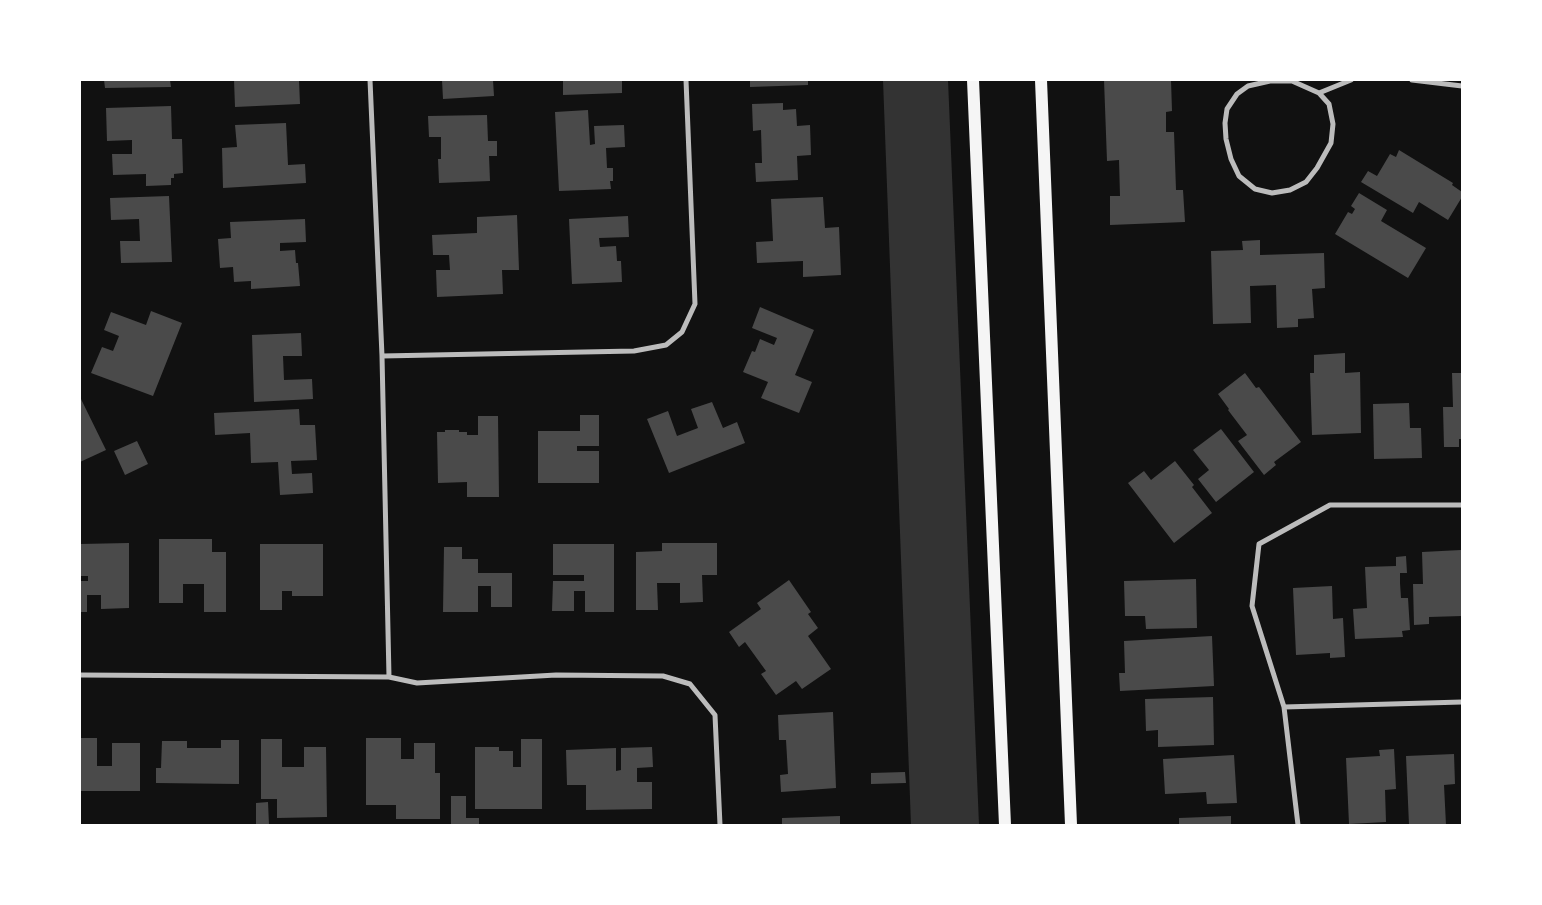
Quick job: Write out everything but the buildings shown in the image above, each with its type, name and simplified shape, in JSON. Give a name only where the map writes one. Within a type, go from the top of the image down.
[{"type":"main road","points":[[973,80],[1005,825]]},
{"type":"main road","points":[[1041,80],[1070,825]]},
{"type":"street","points":[[370,80],[382,356],[389,677]]},
{"type":"street","points":[[382,356],[634,352],[666,345],[682,332],[695,304],[686,80]]},
{"type":"street","points":[[1320,93],[1329,104],[1333,124],[1331,143],[1317,168],[1306,182],[1290,190],[1272,193],[1255,189],[1239,176],[1231,159],[1226,139],[1225,123],[1227,109],[1237,94],[1248,86],[1270,81],[1292,82],[1320,93],[1351,80]]},
{"type":"street","points":[[1412,80],[1462,86]]},
{"type":"street","points":[[1298,825],[1284,707],[1252,606],[1259,544],[1330,505],[1462,505]]},
{"type":"street","points":[[80,676],[389,677],[417,683],[556,675],[662,676],[690,684],[715,715],[720,825]]},
{"type":"street","points":[[1284,707],[1462,702]]},
{"type":"shaded area","points":[[883,80],[948,80],[979,825],[911,825]]}]
